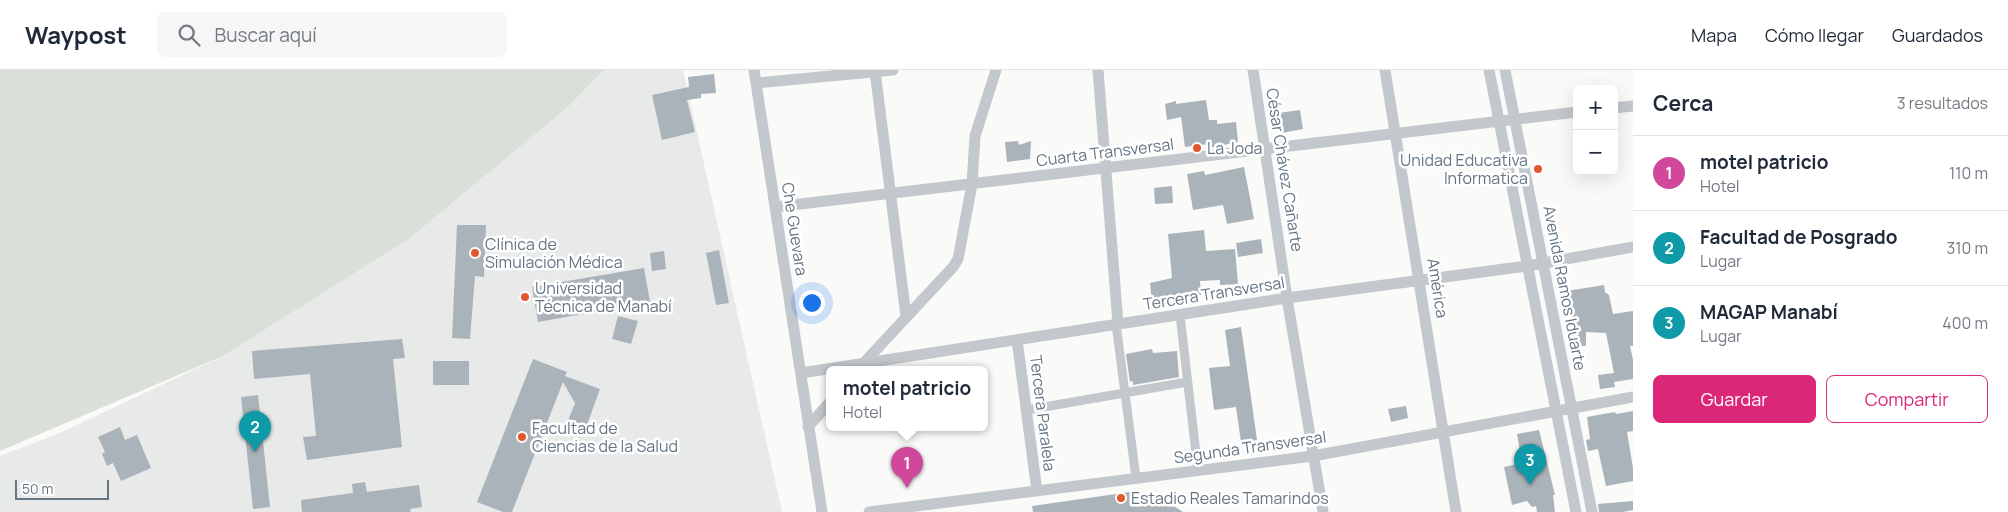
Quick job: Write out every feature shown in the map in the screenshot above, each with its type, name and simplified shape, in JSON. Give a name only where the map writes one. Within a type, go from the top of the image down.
[{"type":"street","name":"Che Guevara","points":[[754,70],[822,512]]},
{"type":"street","points":[[756,83],[893,70]]},
{"type":"street","points":[[861,366],[953,267],[958,259],[972,184],[975,136],[996,70]]},
{"type":"street","points":[[1098,70],[1117,324],[1136,478]]},
{"type":"street","name":"César Chávez Cañarte","points":[[1253,70],[1287,298],[1323,512]]},
{"type":"street","name":"América","points":[[1386,70],[1456,512]]},
{"type":"street","name":"Avenida Ramos Iduarte","points":[[1488,70],[1576,512]]},
{"type":"street","name":"Avenida Ramos Iduarte","points":[[1505,70],[1592,512]]},
{"type":"street","points":[[875,71],[906,316]]},
{"type":"street","points":[[1618,108],[1633,106]]},
{"type":"street","name":"Cuarta Transversal","points":[[775,208],[1573,113]]},
{"type":"street","name":"Tercera Transversal","points":[[861,366],[1117,324],[1287,298],[1526,266],[1633,247]]},
{"type":"street","points":[[1180,315],[1198,470]]},
{"type":"street","name":"Tercera Paralela","points":[[1017,340],[1037,491]]},
{"type":"street","name":"Tercera Transversal","points":[[801,373],[826,370]]},
{"type":"street","points":[[1027,410],[1187,382]]},
{"type":"street","name":"Segunda Transversal","points":[[869,512],[1313,456],[1633,397]]},
{"type":"street","points":[[808,427],[826,407]]},
{"type":"street","points":[[910,512],[924,506]]},
{"type":"shaded area","points":[[0,70],[604,70],[568,107],[410,238],[223,356],[0,451]]},
{"type":"shaded area","name":"Universidad Técnica de Manabí","points":[[604,70],[683,70],[782,512],[0,512],[0,456],[62,432],[223,356],[410,238],[568,107]]},
{"type":"building","points":[[714,74],[716,93],[701,94],[701,98],[687,100],[695,132],[662,140],[652,95],[689,87],[688,77]]},
{"type":"building","points":[[1206,100],[1209,120],[1217,120],[1217,124],[1236,122],[1238,142],[1210,148],[1209,144],[1185,147],[1181,117],[1167,120],[1165,104],[1176,101],[1176,104]]},
{"type":"building","points":[[1300,110],[1303,129],[1282,133],[1278,113]]},
{"type":"building","points":[[1018,141],[1019,145],[1031,141],[1030,159],[1007,162],[1005,142]]},
{"type":"building","points":[[1244,167],[1254,219],[1227,224],[1223,205],[1193,210],[1187,174],[1204,171],[1205,175]]},
{"type":"building","points":[[1172,186],[1173,203],[1155,204],[1154,188]]},
{"type":"building","points":[[457,225],[486,225],[484,277],[475,276],[470,339],[452,338]]},
{"type":"building","points":[[1204,230],[1206,251],[1235,249],[1238,284],[1220,285],[1220,280],[1200,281],[1201,295],[1152,301],[1150,283],[1172,278],[1168,234]]},
{"type":"building","points":[[1261,239],[1263,253],[1238,257],[1236,243]]},
{"type":"building","points":[[719,250],[729,303],[716,305],[706,253]]},
{"type":"building","points":[[664,251],[666,269],[652,271],[650,253]]},
{"type":"building","points":[[644,268],[650,302],[538,322],[532,287]]},
{"type":"building","points":[[1604,285],[1605,292],[1609,295],[1613,314],[1633,311],[1633,346],[1630,346],[1633,360],[1633,379],[1614,382],[1615,387],[1600,389],[1598,375],[1614,373],[1606,333],[1586,332],[1586,346],[1570,345],[1570,335],[1574,335],[1567,291]]},
{"type":"building","points":[[618,316],[638,321],[631,344],[612,339]]},
{"type":"building","points":[[1241,327],[1257,440],[1241,442],[1236,407],[1214,410],[1209,368],[1230,366],[1225,330]]},
{"type":"building","points":[[402,339],[405,358],[393,359],[402,447],[307,460],[303,437],[316,436],[310,374],[254,379],[252,351]]},
{"type":"building","points":[[1152,349],[1153,353],[1177,351],[1179,377],[1133,385],[1133,381],[1130,382],[1126,354]]},
{"type":"building","name":"Facultad de Ciencias de la Salud","points":[[533,359],[567,372],[565,376],[600,389],[584,433],[566,426],[575,403],[563,382],[512,512],[503,512],[477,502]]},
{"type":"building","points":[[433,361],[469,361],[469,385],[433,385]]},
{"type":"building","points":[[258,395],[270,507],[253,509],[241,397]]},
{"type":"building","points":[[1406,406],[1408,418],[1391,422],[1388,409]]},
{"type":"building","points":[[1633,411],[1633,431],[1627,432],[1633,468],[1633,481],[1606,486],[1598,449],[1588,451],[1586,440],[1590,439],[1587,417]]},
{"type":"building","points":[[120,427],[125,440],[137,435],[151,468],[121,481],[113,463],[107,466],[102,454],[105,452],[98,437]]},
{"type":"building","points":[[1539,430],[1555,495],[1553,495],[1555,512],[1537,512],[1536,506],[1532,507],[1527,501],[1512,505],[1504,467],[1522,463],[1517,434]]},
{"type":"building","points":[[365,482],[367,492],[419,485],[422,507],[410,509],[411,512],[302,512],[301,500],[353,493],[352,484]]},
{"type":"building","name":"Estadio Reales Tamarindos","points":[[1130,492],[1169,503],[1183,512],[1033,512],[1032,506]]},
{"type":"building","points":[[1633,501],[1633,510],[1599,512],[1598,504]]},
{"type":"place","name":"La Joda","points":[[1197,148]]},
{"type":"place","name":"Unidad Educativa Informatica","points":[[1538,169]]},
{"type":"place","name":"Clínica de Simulación Médica","points":[[475,253]]},
{"type":"place","name":"Universidad Técnica de Manabí","points":[[525,297]]},
{"type":"place","name":"Facultad de Ciencias de la Salud","points":[[522,437]]},
{"type":"place","name":"Facultad de Posgrado","points":[[255,452]]},
{"type":"place","name":"MAGAP Manabí","points":[[1530,485]]},
{"type":"place","name":"motel patricio","points":[[907,488]]},
{"type":"place","name":"Estadio Reales Tamarindos","points":[[1121,498]]}]
